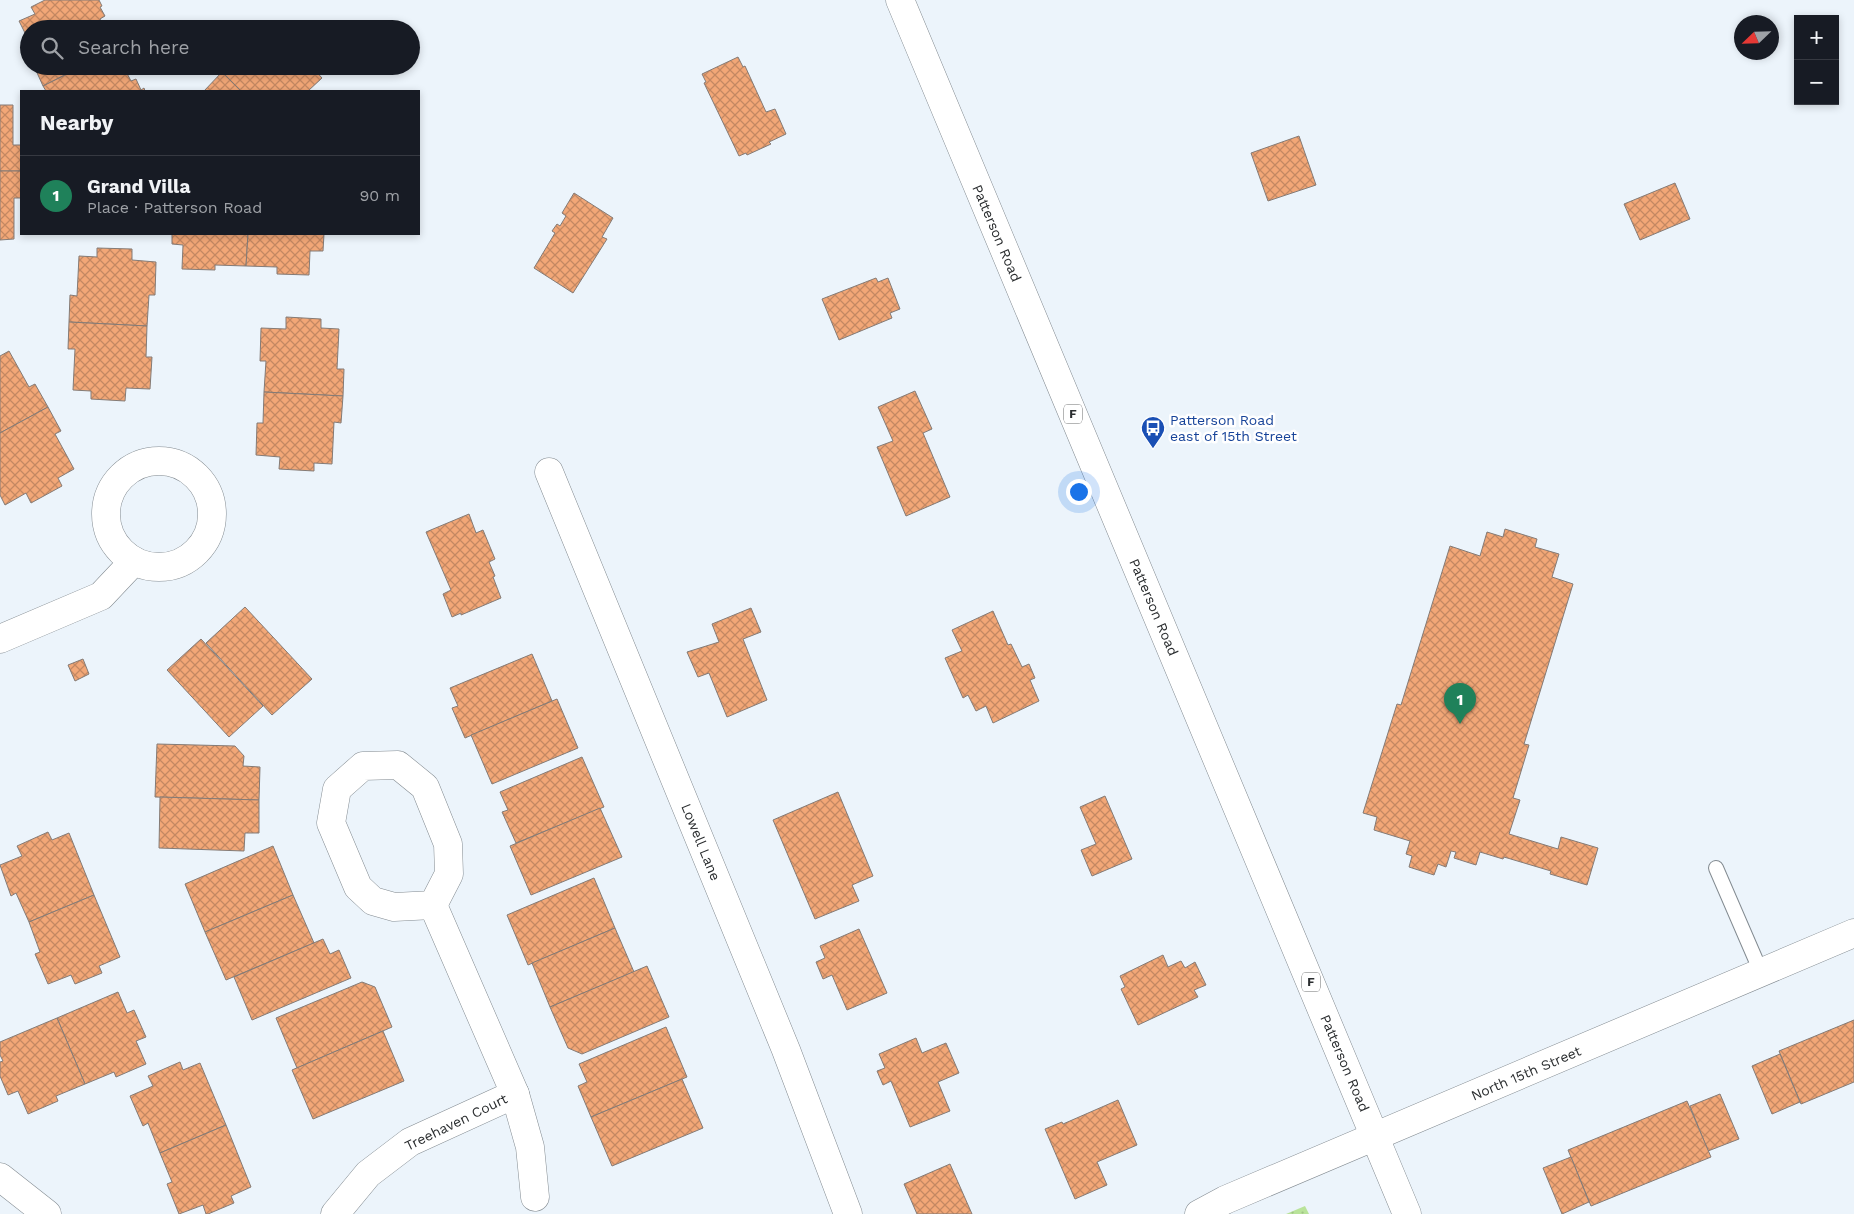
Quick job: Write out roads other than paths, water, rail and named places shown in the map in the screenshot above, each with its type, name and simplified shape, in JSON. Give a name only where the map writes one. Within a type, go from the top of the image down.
[{"type":"street","name":"Patterson Road","points":[[900,0],[1407,1214]]},
{"type":"street","name":"Lowell Lane","points":[[550,472],[786,1050],[848,1214]]},
{"type":"street","points":[[0,639],[101,596],[134,561]]},
{"type":"street","points":[[398,765],[425,788],[448,844],[449,874],[433,905],[394,907],[373,901],[358,887],[331,823],[337,789],[363,766],[398,765]]},
{"type":"street","name":"Treehaven Court","points":[[433,905],[515,1094],[530,1147],[535,1197]]},
{"type":"street","name":"North 15th Street","points":[[1199,1214],[1225,1200],[1854,933]]},
{"type":"street","name":"Treehaven Court","points":[[335,1214],[368,1174],[410,1142],[515,1094]]},
{"type":"street","points":[[0,1177],[47,1214]]},
{"type":"lane","points":[[1716,868],[1761,972]]},
{"type":"place","name":"Patterson Road east of 15th Street","points":[[1153,449]]},
{"type":"place","name":"Grand Villa","points":[[1460,724]]}]
